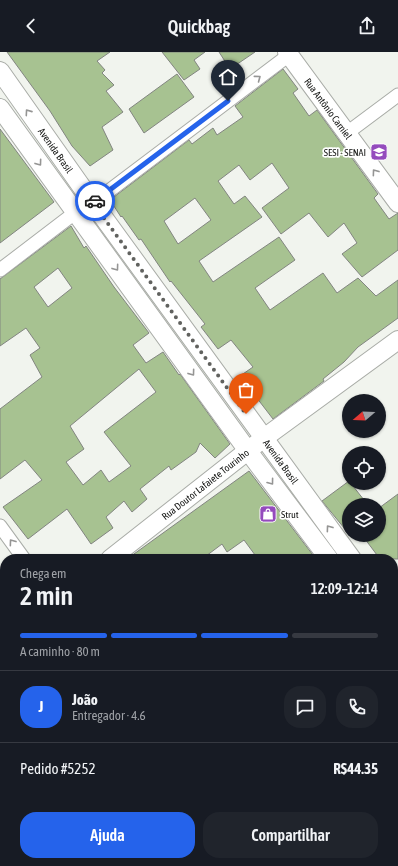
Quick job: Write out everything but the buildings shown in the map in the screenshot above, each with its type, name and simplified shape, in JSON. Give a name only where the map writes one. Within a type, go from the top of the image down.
[{"type":"main road","name":"Rua Antônio Carniel","points":[[288,53],[398,203]]},
{"type":"main road","name":"Avenida Brasil","points":[[0,72],[93,203],[348,554]]},
{"type":"main road","name":"Avenida Brasil","points":[[0,108],[324,554]]},
{"type":"main road","name":"Rua Doutor Lafaiete Tourinho","points":[[116,554],[264,438],[398,340]]},
{"type":"street","points":[[93,203],[288,53]]},
{"type":"street","points":[[347,133],[398,95]]},
{"type":"street","points":[[0,270],[76,212]]},
{"type":"street","points":[[0,526],[20,554]]},
{"type":"way so far","points":[[95,201],[93,203],[246,414]]},
{"type":"place","name":"SESI - SENAI","points":[[379,152]]},
{"type":"place","name":"Strut","points":[[268,514]]},
{"type":"route","points":[[95,201],[228,101]]}]
